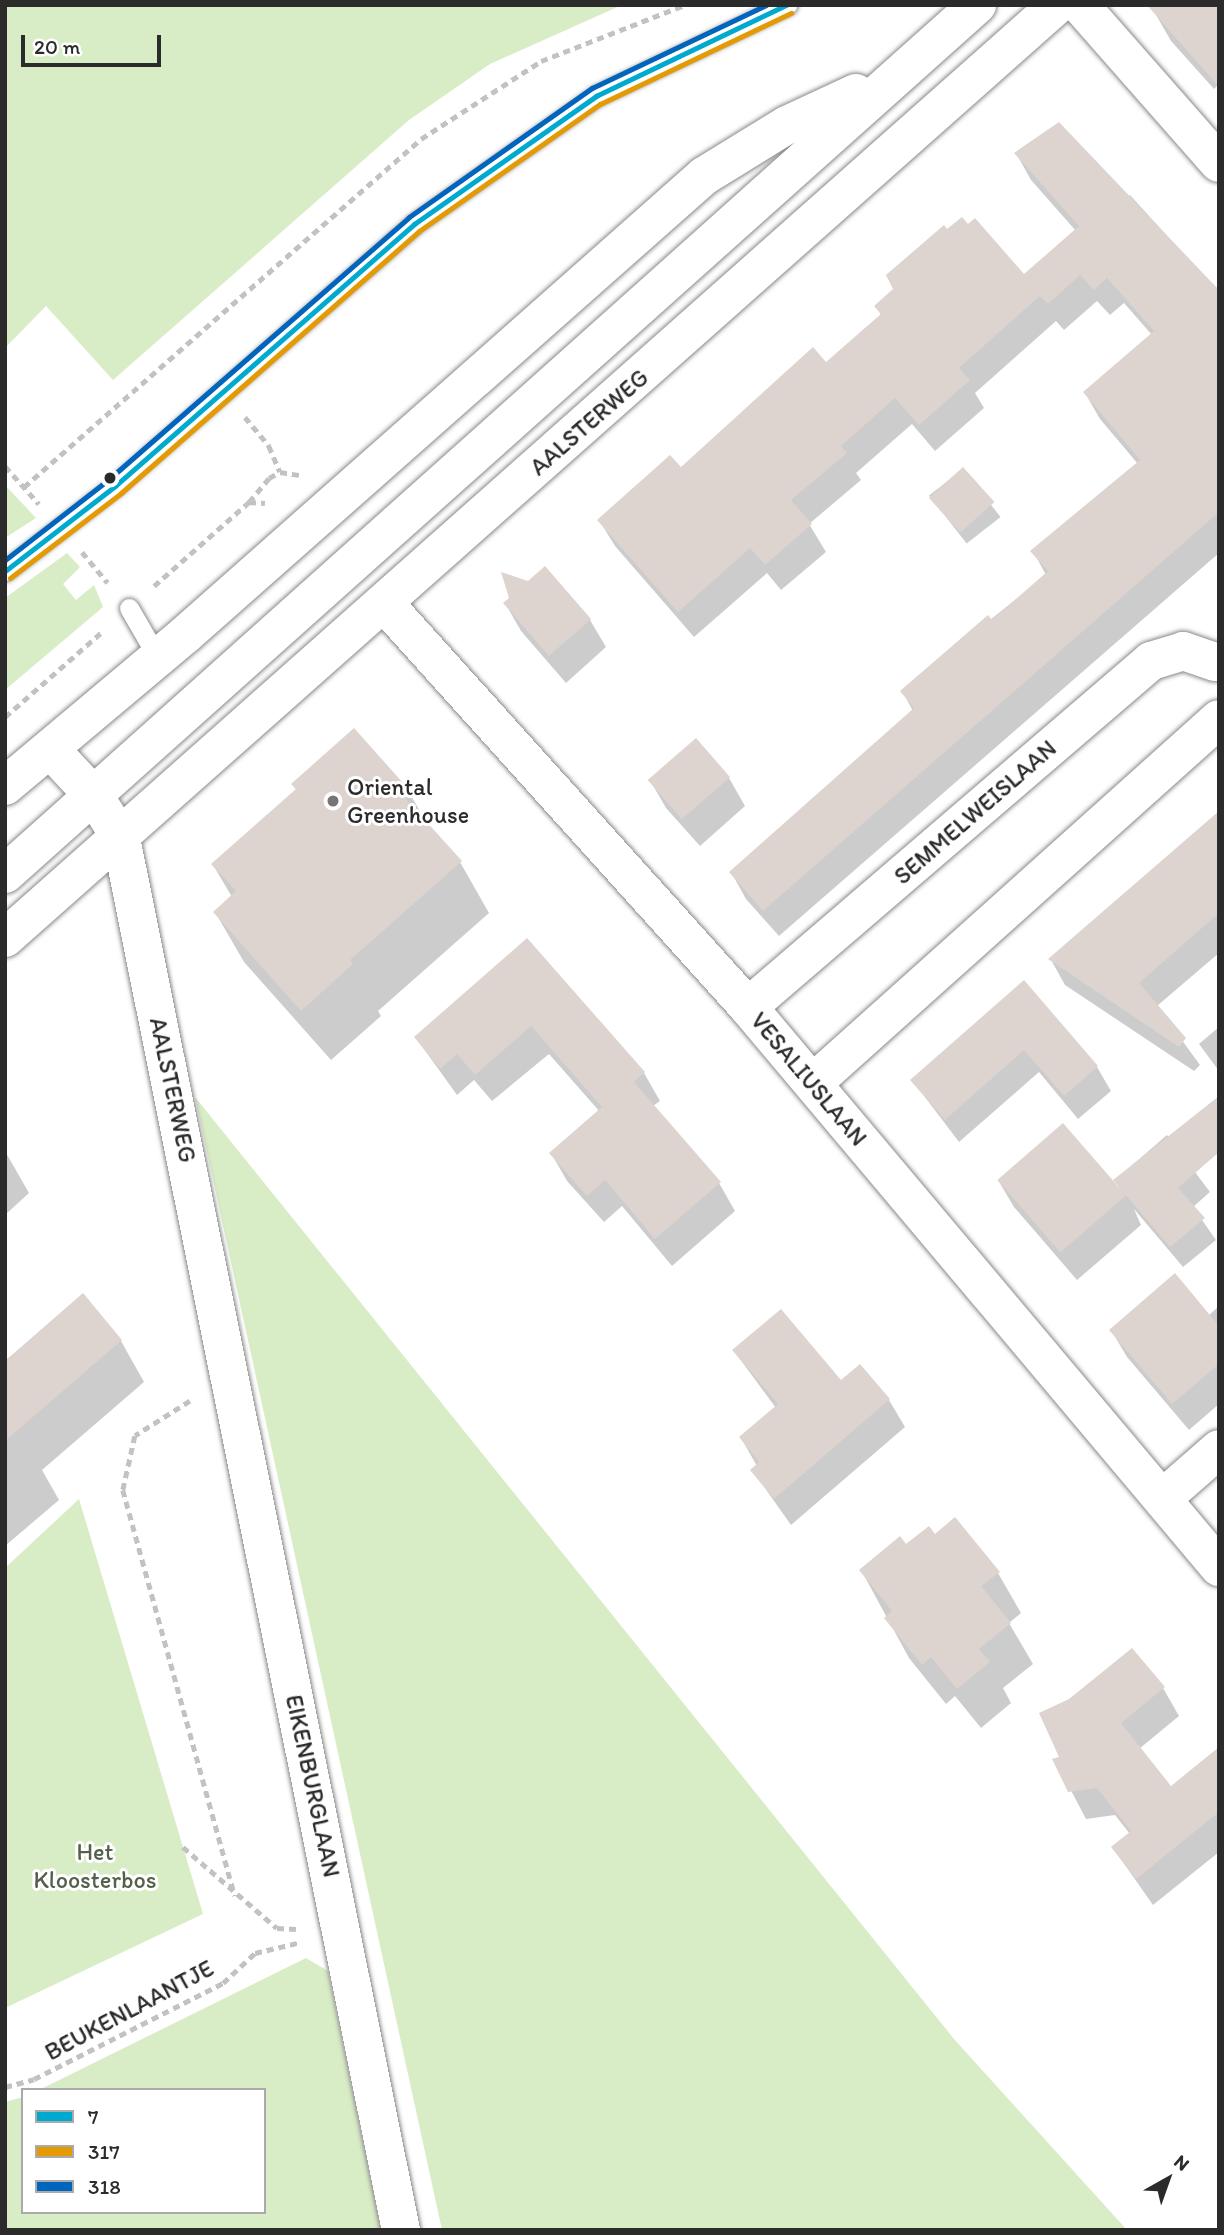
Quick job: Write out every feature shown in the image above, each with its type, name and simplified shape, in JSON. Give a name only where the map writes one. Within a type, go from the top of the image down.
[{"type":"street","points":[[5,874],[893,76],[977,5]]},
{"type":"street","name":"AALSTERWEG","points":[[5,938],[121,838],[1057,5]]},
{"type":"street","points":[[1080,5],[1219,163]]},
{"type":"street","points":[[5,786],[158,659],[704,176],[787,125],[893,76]]},
{"type":"street","name":"VESALIUSLAAN","points":[[384,603],[748,1007],[1219,1567]]},
{"type":"street","name":"SEMMELWEISLAAN","points":[[748,1007],[1151,661],[1183,651],[1218,665]]},
{"type":"street","points":[[813,1083],[1219,719]]},
{"type":"street","name":"AALSTERWEG","points":[[51,749],[94,796],[121,838],[227,1359]]},
{"type":"street","name":"EIKENBURGLAAN","points":[[227,1359],[401,2230]]},
{"type":"street","points":[[1163,1499],[1219,1450]]},
{"type":"lane","points":[[5,570],[115,486],[414,223],[596,96],[787,5]]},
{"type":"lane","points":[[129,608],[158,659]]},
{"type":"path","points":[[24,487],[421,139],[541,61],[685,5]]},
{"type":"path","points":[[240,412],[269,446],[280,472]]},
{"type":"path","points":[[5,717],[249,502]]},
{"type":"path","points":[[227,1359],[135,1436],[123,1490],[235,1896]]},
{"type":"path","points":[[183,1847],[235,1896],[277,1928],[343,1932]]},
{"type":"path","name":"BEUKENLAANTJE","points":[[5,2087],[34,2079],[223,1983],[255,1953],[343,1932]]},
{"type":"green space","points":[[5,5],[622,5],[490,64],[409,120],[113,380],[46,306],[5,348]]},
{"type":"green space","points":[[5,485],[36,518],[5,538]]},
{"type":"green space","points":[[67,553],[80,567],[63,584],[76,600],[94,585],[103,607],[5,690],[5,598]]},
{"type":"green space","points":[[195,1097],[954,2039],[1127,2230],[442,2230]]},
{"type":"green space","name":"Het Kloosterbos","points":[[79,1499],[203,1914],[5,2008],[5,1568]]},
{"type":"green space","points":[[306,1958],[328,1971],[381,2230],[5,2230],[5,2102],[21,2098],[21,2214],[266,2214],[266,2088],[43,2088]]},
{"type":"building","points":[[1147,5],[1219,5],[1219,87]]},
{"type":"building","points":[[1059,122],[1219,290],[1219,512],[763,911],[729,872],[914,708],[900,691],[988,615],[992,620],[1048,571],[1030,551],[1140,460],[1083,392],[1154,331],[1107,278],[1094,290],[1080,275],[1048,304],[1040,296],[959,368],[970,380],[919,425],[895,398],[841,446],[847,453],[791,500],[812,524],[765,565],[750,548],[678,612],[597,520],[670,455],[681,467],[813,347],[826,362],[881,314],[874,306],[893,289],[886,275],[944,225],[947,229],[962,217],[968,224],[975,218],[1024,274],[1079,226],[1014,153]]},
{"type":"building","points":[[963,467],[994,502],[960,533],[929,498]]},
{"type":"building","points":[[545,566],[591,619],[549,656],[503,603],[509,598],[501,572],[528,581]]},
{"type":"building","points":[[354,728],[412,793],[405,798],[462,861],[350,960],[353,964],[301,1011],[213,912],[236,891],[211,864],[296,789],[291,784]]},
{"type":"building","points":[[696,738],[730,777],[682,819],[648,780]]},
{"type":"building","points":[[1219,811],[1219,913],[1139,983],[1186,1038],[1179,1047],[1048,959]]},
{"type":"building","points":[[527,938],[645,1072],[634,1082],[721,1182],[655,1239],[605,1180],[587,1196],[549,1153],[602,1107],[531,1026],[475,1075],[457,1054],[440,1069],[414,1037]]},
{"type":"building","points":[[1024,980],[1098,1066],[1064,1096],[1024,1050],[945,1120],[910,1080]]},
{"type":"building","points":[[1219,1096],[1219,1152],[1178,1188],[1205,1218],[1170,1247],[1113,1180]]},
{"type":"building","points":[[1063,1123],[1126,1195],[1060,1253],[997,1180]]},
{"type":"building","points":[[1175,1273],[1219,1326],[1219,1364],[1172,1404],[1109,1330]]},
{"type":"building","points":[[83,1293],[122,1340],[5,1441],[5,1361]]},
{"type":"building","points":[[781,1309],[841,1380],[860,1364],[890,1399],[774,1499],[750,1470],[759,1462],[739,1437],[778,1404],[732,1350]]},
{"type":"building","points":[[955,1517],[1000,1572],[981,1586],[1011,1623],[979,1649],[990,1662],[957,1689],[931,1657],[922,1665],[884,1618],[892,1611],[859,1570],[900,1536],[906,1544],[929,1526],[935,1534]]},
{"type":"building","points":[[1132,1648],[1165,1687],[1121,1723],[1171,1786],[1219,1747],[1219,1812],[1136,1879],[1111,1847],[1131,1831],[1097,1788],[1068,1792],[1052,1759],[1059,1757],[1039,1713],[1069,1699]]},
{"type":"transit line","name":"318","points":[[5,560],[109,479],[409,217],[592,88],[766,5]]},
{"type":"transit line","name":"7","points":[[5,571],[115,486],[414,224],[596,96],[786,5]]},
{"type":"transit line","name":"317","points":[[10,578],[121,493],[419,231],[600,104],[791,13]]},
{"type":"place","name":"Oriental Greenhouse","points":[[333,801]]}]
